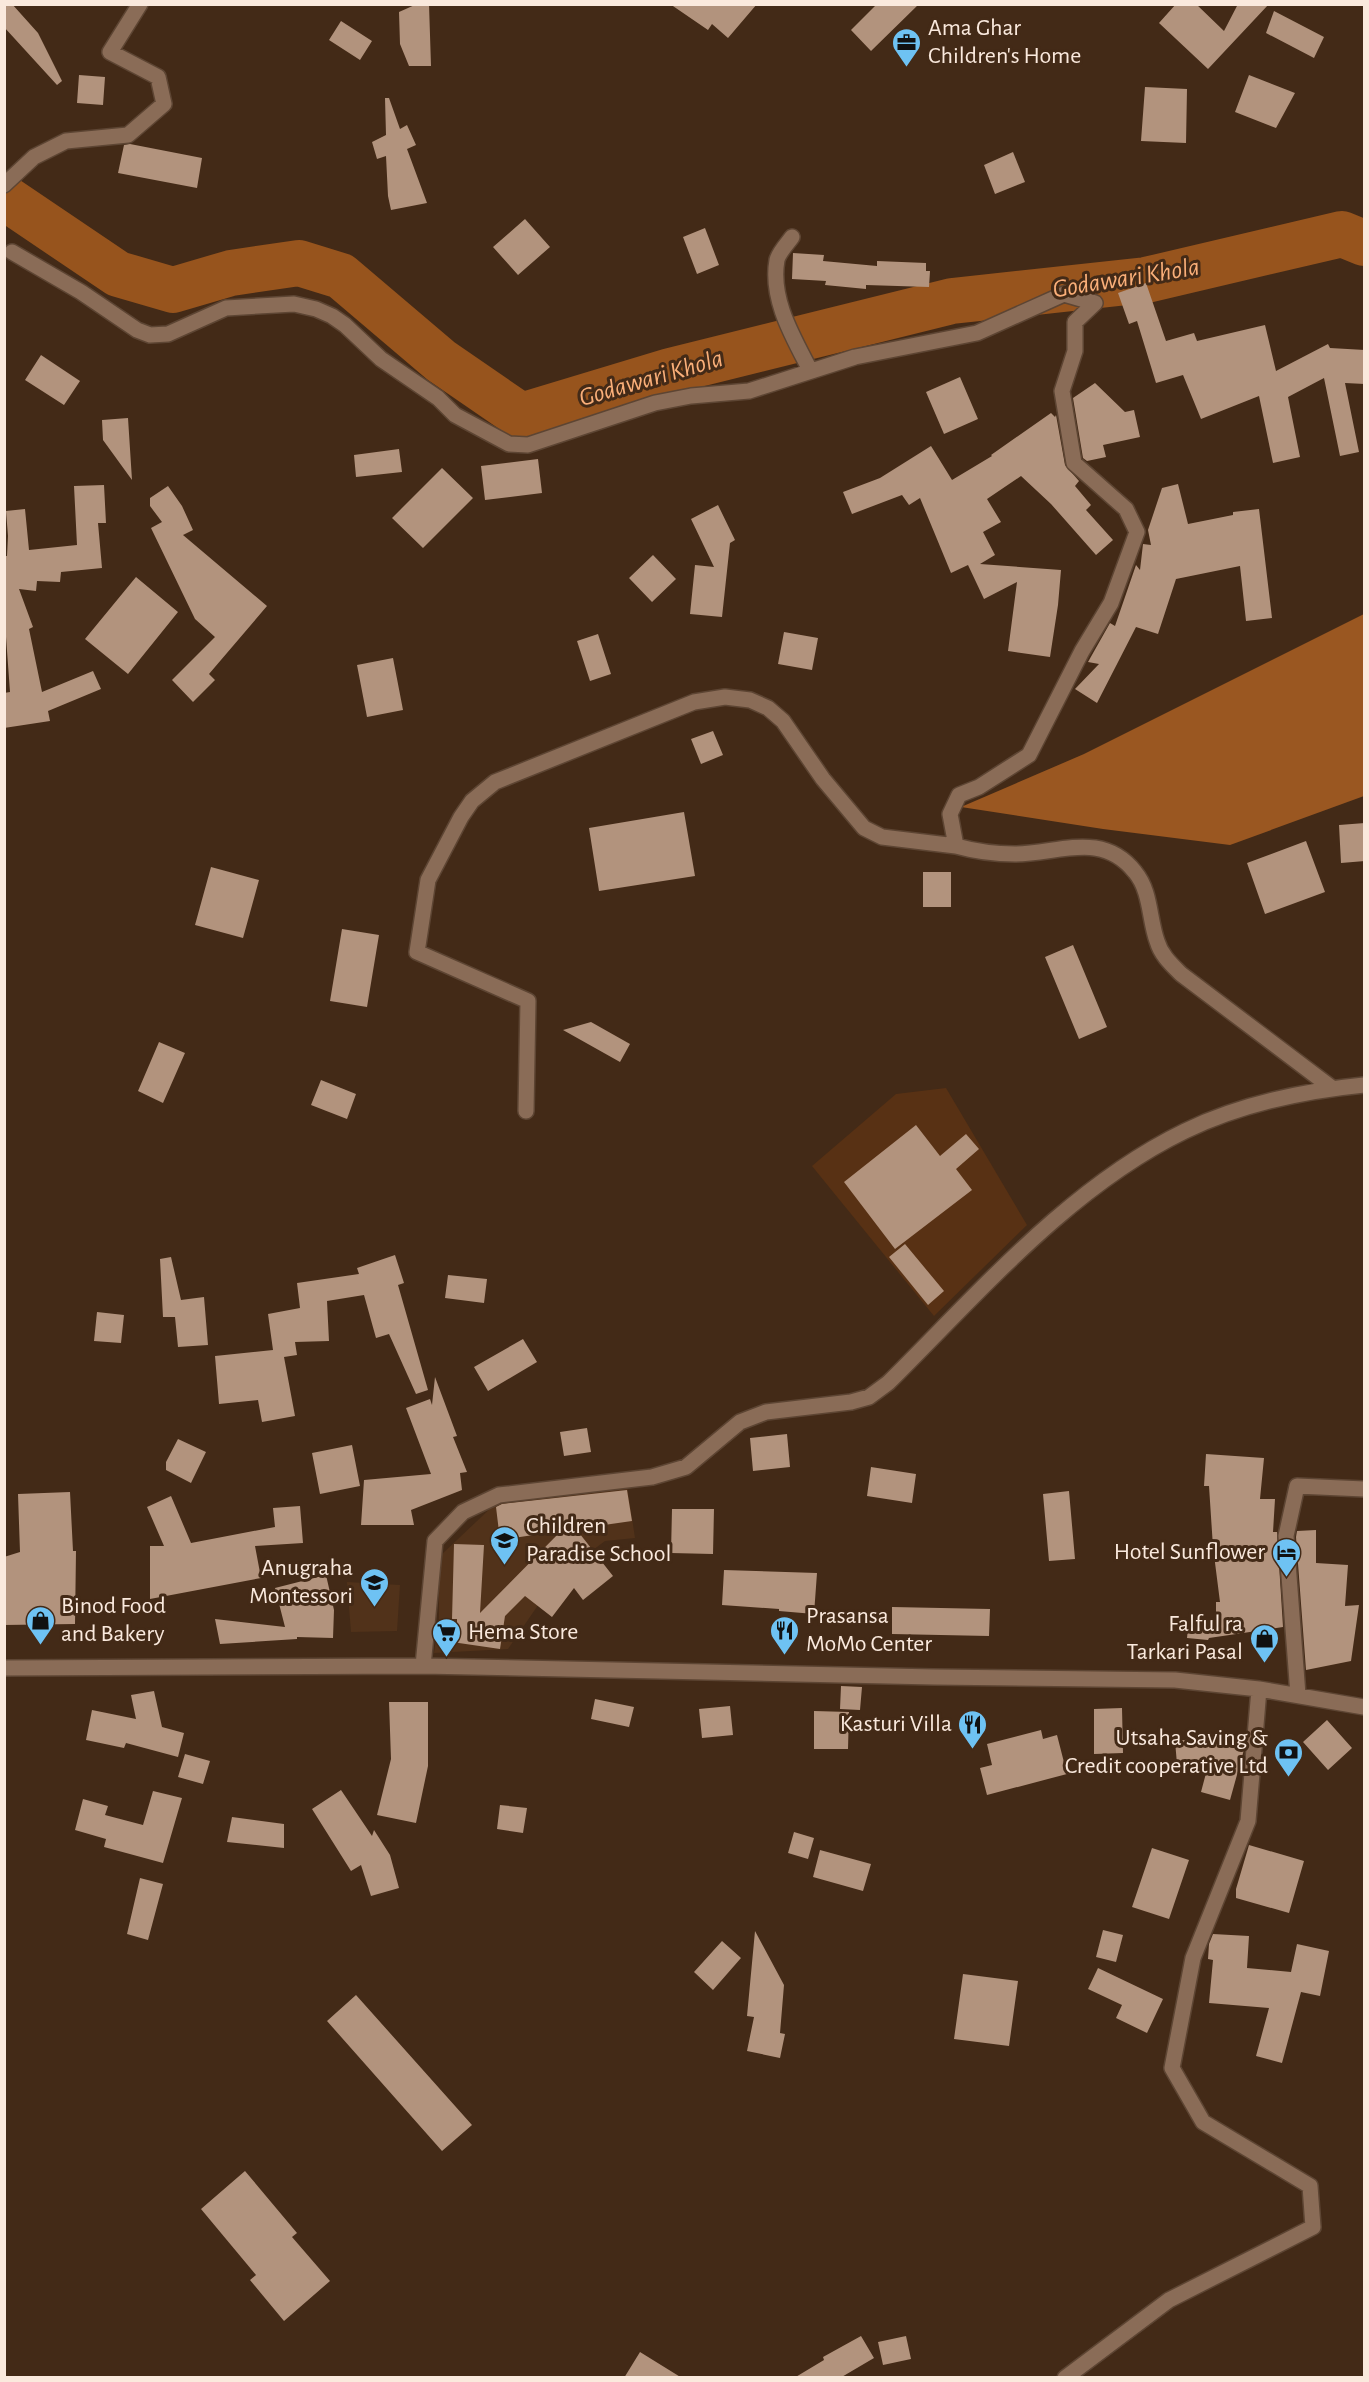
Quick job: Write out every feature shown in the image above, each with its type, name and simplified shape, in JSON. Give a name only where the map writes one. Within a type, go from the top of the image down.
[{"type":"street","points":[[4,186],[33,157],[66,141],[128,135],[164,104],[158,77],[110,52],[140,4]]},
{"type":"street","points":[[792,237],[777,258],[782,315],[810,370]]},
{"type":"street","points":[[12,252],[81,292],[136,330],[150,335],[168,334],[226,308],[294,304],[316,309],[345,325],[381,359],[438,398],[454,415],[509,444],[528,445],[655,403],[691,396],[749,391],[855,357],[977,333],[1064,294],[1095,303],[1075,322],[1075,351],[1062,391],[1074,463],[1126,509],[1137,532],[1111,603],[1082,651],[1029,754],[979,787],[959,795],[950,814],[956,846]]},
{"type":"street","points":[[526,1111],[528,1001],[417,952],[428,880],[461,817],[472,801],[495,782],[694,702],[725,697],[750,700],[768,708],[783,721],[823,779],[864,828],[882,837],[1016,854],[1072,847],[1097,848],[1119,858],[1135,871],[1143,886],[1157,942],[1166,959],[1181,974],[1332,1088]]},
{"type":"street","points":[[423,1666],[435,1541],[463,1512],[499,1495],[652,1477],[686,1467],[740,1422],[766,1412],[851,1402],[869,1397],[888,1383],[1020,1252],[1089,1190],[1185,1131],[1254,1104],[1332,1088],[1365,1085]]},
{"type":"street","points":[[1298,1695],[1286,1536],[1297,1486],[1365,1489]]},
{"type":"street","points":[[4,1668],[423,1666],[922,1677],[1143,1679],[1259,1689],[1365,1707]]},
{"type":"street","points":[[1065,2378],[1169,2300],[1313,2227],[1310,2186],[1203,2122],[1172,2068],[1193,1958],[1248,1821],[1259,1689]]},
{"type":"shaded area","points":[[1364,614],[1364,796],[1230,845],[1103,829],[961,807],[1084,754]]},
{"type":"shaded area","points":[[946,1088],[1027,1225],[934,1316],[812,1166],[896,1094]]},
{"type":"shaded area","name":"Children Paradise School","points":[[627,1485],[635,1538],[605,1541],[558,1576],[508,1649],[434,1653],[439,1619],[439,1557],[495,1504]]},
{"type":"shaded area","name":"Anugraha Montessori","points":[[347,1582],[400,1585],[397,1631],[351,1632]]},
{"type":"building","points":[[4,4],[12,4],[38,33],[62,81],[57,85],[4,27]]},
{"type":"building","points":[[417,4],[429,4],[431,66],[409,66],[400,44],[399,12]]},
{"type":"building","points":[[670,4],[757,4],[728,38],[712,24],[708,30]]},
{"type":"building","points":[[877,4],[919,4],[871,51],[851,30]]},
{"type":"building","points":[[1176,4],[1196,4],[1224,31],[1238,4],[1269,4],[1208,69],[1159,23]]},
{"type":"building","points":[[1274,11],[1324,37],[1314,58],[1266,33]]},
{"type":"building","points":[[341,21],[372,41],[360,60],[329,40]]},
{"type":"building","points":[[79,75],[105,77],[103,105],[77,103]]},
{"type":"building","points":[[1249,75],[1295,93],[1276,128],[1235,112]]},
{"type":"building","points":[[1145,87],[1187,89],[1186,143],[1141,141]]},
{"type":"building","points":[[385,98],[389,98],[400,129],[407,125],[416,145],[407,149],[427,203],[391,210],[386,156],[377,159],[372,142],[386,135]]},
{"type":"building","points":[[130,144],[202,158],[197,188],[118,173],[124,145]]},
{"type":"building","points":[[1013,152],[1025,182],[995,194],[984,165]]},
{"type":"building","points":[[525,219],[550,247],[518,275],[493,247]]},
{"type":"building","points":[[705,228],[719,265],[697,274],[683,237]]},
{"type":"building","points":[[793,253],[824,255],[823,261],[877,266],[877,261],[926,263],[926,271],[930,271],[929,287],[866,285],[866,289],[825,285],[826,281],[792,279]]},
{"type":"building","points":[[1146,283],[1166,341],[1194,333],[1197,341],[1265,325],[1276,371],[1328,344],[1330,348],[1365,350],[1365,384],[1345,383],[1359,452],[1340,456],[1324,378],[1288,397],[1300,457],[1273,463],[1259,396],[1201,419],[1183,375],[1156,383],[1137,321],[1129,324],[1118,293]]},
{"type":"building","points":[[41,355],[80,381],[64,405],[25,380]]},
{"type":"building","points":[[960,377],[978,419],[944,434],[926,392]]},
{"type":"building","points":[[1095,383],[1125,412],[1134,410],[1140,437],[1103,445],[1106,457],[1087,461],[1083,458],[1073,398]]},
{"type":"building","points":[[1051,413],[1055,417],[1056,415],[1065,465],[1079,481],[1075,486],[1091,505],[1086,510],[1113,540],[1096,555],[1051,504],[1021,476],[987,499],[1001,522],[983,532],[995,555],[980,564],[1061,570],[1050,657],[1008,651],[1017,582],[984,599],[968,565],[951,573],[920,498],[909,505],[902,495],[852,514],[843,492],[880,478],[931,446],[952,480],[992,456]]},
{"type":"building","points":[[128,418],[132,480],[103,440],[102,420]]},
{"type":"building","points":[[399,449],[402,472],[356,477],[354,455]]},
{"type":"building","points":[[538,459],[542,493],[485,500],[481,466]]},
{"type":"building","points":[[442,468],[473,498],[423,548],[392,518]]},
{"type":"building","points":[[1178,484],[1188,524],[1233,515],[1233,512],[1259,509],[1272,618],[1246,621],[1240,566],[1176,579],[1158,634],[1136,627],[1097,703],[1075,689],[1099,664],[1088,662],[1110,623],[1115,626],[1136,565],[1140,570],[1143,544],[1151,545],[1148,530],[1162,488]]},
{"type":"building","points":[[104,485],[106,523],[98,523],[102,568],[61,572],[60,582],[37,581],[36,591],[19,589],[33,627],[29,629],[42,692],[93,671],[101,689],[48,711],[50,721],[4,728],[4,693],[10,692],[6,637],[4,638],[4,556],[7,556],[8,536],[6,511],[25,509],[29,550],[77,545],[74,486]]},
{"type":"building","points":[[168,486],[182,506],[193,530],[183,535],[267,606],[209,674],[215,680],[193,702],[172,680],[215,637],[195,619],[151,528],[162,522],[150,506],[150,498]]},
{"type":"building","points":[[718,505],[735,540],[730,543],[722,617],[690,614],[695,565],[714,567],[691,519]]},
{"type":"building","points":[[653,555],[676,579],[652,602],[629,578]]},
{"type":"building","points":[[136,577],[178,612],[128,674],[85,639]]},
{"type":"building","points":[[784,632],[818,638],[812,670],[778,664]]},
{"type":"building","points":[[598,634],[611,674],[590,681],[577,641]]},
{"type":"building","points":[[393,658],[403,710],[367,717],[357,665]]},
{"type":"building","points":[[713,731],[723,755],[701,764],[691,739]]},
{"type":"building","points":[[684,812],[695,876],[599,891],[589,828]]},
{"type":"building","points":[[1365,823],[1365,861],[1341,863],[1339,825]]},
{"type":"building","points":[[1306,841],[1325,892],[1265,914],[1247,863]]},
{"type":"building","points":[[211,867],[259,880],[243,938],[195,925]]},
{"type":"building","points":[[923,872],[951,872],[951,907],[923,907]]},
{"type":"building","points":[[342,929],[379,935],[367,1007],[330,1001]]},
{"type":"building","points":[[1073,945],[1107,1027],[1079,1039],[1045,957]]},
{"type":"building","points":[[591,1022],[630,1044],[620,1062],[563,1030]]},
{"type":"building","points":[[159,1042],[185,1053],[163,1103],[138,1091]]},
{"type":"building","points":[[321,1080],[356,1094],[347,1119],[311,1105]]},
{"type":"building","points":[[916,1125],[940,1156],[966,1134],[979,1149],[956,1169],[972,1190],[895,1249],[844,1182]]},
{"type":"building","points":[[905,1244],[944,1291],[928,1305],[889,1257]]},
{"type":"building","points":[[395,1255],[404,1283],[398,1285],[428,1390],[416,1394],[389,1334],[376,1338],[364,1295],[327,1301],[329,1341],[295,1342],[297,1355],[284,1357],[295,1416],[262,1422],[258,1400],[219,1404],[215,1356],[273,1350],[268,1314],[300,1308],[297,1283],[359,1274],[357,1268]]},
{"type":"building","points":[[171,1257],[181,1300],[204,1297],[208,1345],[178,1347],[175,1317],[163,1317],[160,1259]]},
{"type":"building","points":[[448,1275],[487,1279],[484,1303],[445,1298]]},
{"type":"building","points":[[97,1312],[124,1315],[121,1343],[94,1341]]},
{"type":"building","points":[[523,1339],[537,1362],[488,1391],[474,1367]]},
{"type":"building","points":[[435,1377],[457,1436],[453,1437],[467,1472],[460,1473],[462,1490],[411,1510],[414,1525],[361,1525],[364,1480],[431,1474],[406,1408],[430,1399],[432,1405]]},
{"type":"building","points":[[587,1428],[591,1452],[564,1456],[560,1432]]},
{"type":"building","points":[[787,1434],[790,1467],[753,1471],[750,1438]]},
{"type":"building","points":[[178,1439],[206,1452],[191,1483],[166,1470],[166,1462]]},
{"type":"building","points":[[352,1445],[360,1486],[320,1494],[312,1453]]},
{"type":"building","points":[[1206,1454],[1264,1458],[1260,1499],[1275,1499],[1273,1532],[1277,1532],[1283,1627],[1208,1640],[1187,1638],[1189,1618],[1216,1621],[1216,1602],[1220,1602],[1209,1486],[1204,1486]]},
{"type":"building","points":[[871,1467],[916,1474],[912,1503],[867,1496]]},
{"type":"building","points":[[627,1490],[632,1521],[576,1529],[613,1576],[583,1600],[574,1588],[552,1617],[525,1596],[505,1616],[500,1649],[452,1642],[457,1637],[457,1619],[452,1619],[454,1544],[484,1545],[480,1613],[561,1531],[500,1540],[496,1507],[502,1504]]},
{"type":"building","points":[[1069,1491],[1075,1559],[1049,1561],[1043,1494]]},
{"type":"building","points":[[70,1492],[73,1551],[76,1551],[75,1624],[4,1625],[4,1557],[20,1552],[18,1494]]},
{"type":"building","points":[[171,1496],[191,1543],[275,1527],[273,1508],[300,1506],[303,1543],[255,1546],[261,1578],[150,1599],[150,1546],[164,1546],[147,1507]]},
{"type":"building","points":[[672,1509],[714,1509],[713,1554],[671,1553]]},
{"type":"building","points":[[1316,1530],[1316,1563],[1348,1565],[1345,1606],[1359,1605],[1351,1661],[1306,1670],[1296,1537],[1297,1531]]},
{"type":"building","points":[[724,1570],[817,1573],[814,1614],[722,1605]]},
{"type":"building","points":[[326,1575],[334,1610],[333,1638],[297,1637],[297,1639],[220,1644],[215,1619],[285,1627],[275,1588]]},
{"type":"building","points":[[892,1607],[990,1609],[989,1636],[892,1634]]},
{"type":"building","points":[[841,1686],[862,1687],[860,1710],[840,1709]]},
{"type":"building","points":[[154,1691],[162,1727],[184,1733],[178,1757],[126,1743],[124,1748],[86,1740],[92,1710],[136,1719],[131,1695]]},
{"type":"building","points":[[595,1699],[634,1707],[629,1727],[591,1719]]},
{"type":"building","points":[[389,1702],[428,1702],[428,1766],[416,1823],[377,1815],[391,1759]]},
{"type":"building","points":[[730,1706],[733,1735],[702,1738],[699,1709]]},
{"type":"building","points":[[1122,1708],[1123,1753],[1094,1754],[1094,1709]]},
{"type":"building","points":[[814,1711],[849,1712],[848,1749],[814,1749]]},
{"type":"building","points":[[1327,1720],[1352,1748],[1328,1770],[1303,1742]]},
{"type":"building","points":[[1041,1730],[1043,1739],[1057,1735],[1067,1774],[987,1795],[980,1768],[992,1765],[987,1744]]},
{"type":"building","points":[[1213,1737],[1245,1746],[1230,1800],[1201,1792],[1209,1762],[1177,1764],[1175,1741]]},
{"type":"building","points":[[185,1754],[210,1761],[203,1784],[178,1777]]},
{"type":"building","points":[[341,1790],[372,1836],[374,1830],[390,1855],[399,1888],[371,1896],[361,1865],[351,1871],[312,1809]]},
{"type":"building","points":[[153,1791],[182,1798],[163,1863],[104,1847],[106,1839],[75,1830],[83,1799],[108,1806],[105,1815],[143,1825]]},
{"type":"building","points":[[500,1805],[527,1808],[523,1833],[497,1829]]},
{"type":"building","points":[[232,1817],[284,1824],[284,1848],[227,1842]]},
{"type":"building","points":[[794,1832],[814,1838],[808,1859],[788,1853]]},
{"type":"building","points":[[1249,1845],[1304,1861],[1289,1913],[1236,1898],[1236,1889]]},
{"type":"building","points":[[1152,1848],[1189,1860],[1169,1919],[1132,1907]]},
{"type":"building","points":[[820,1850],[871,1864],[863,1891],[813,1877]]},
{"type":"building","points":[[140,1878],[163,1884],[148,1940],[127,1934]]},
{"type":"building","points":[[1103,1930],[1123,1935],[1116,1962],[1096,1957]]},
{"type":"building","points":[[755,1931],[784,1985],[780,2033],[785,2034],[780,2058],[747,2051],[754,2017],[747,2016]]},
{"type":"building","points":[[1213,1934],[1249,1936],[1247,1968],[1291,1972],[1297,1944],[1329,1951],[1320,1996],[1301,1992],[1282,2063],[1256,2056],[1269,2008],[1209,2003],[1213,1960],[1208,1959],[1209,1944]]},
{"type":"building","points":[[722,1941],[741,1958],[713,1990],[694,1972]]},
{"type":"building","points":[[1098,1968],[1163,1999],[1147,2033],[1116,2018],[1122,2005],[1088,1989]]},
{"type":"building","points":[[963,1974],[1018,1981],[1009,2046],[954,2039]]},
{"type":"building","points":[[356,1995],[472,2125],[442,2151],[327,2021]]},
{"type":"building","points":[[245,2171],[297,2233],[292,2237],[330,2281],[284,2321],[250,2280],[256,2275],[201,2209]]},
{"type":"building","points":[[861,2336],[874,2358],[840,2378],[794,2378],[824,2360],[823,2357]]},
{"type":"building","points":[[906,2336],[911,2359],[883,2365],[878,2342]]},
{"type":"building","points":[[640,2352],[682,2378],[624,2378]]},
{"type":"waterway","name":"Godawari Khola","points":[[4,197],[118,274],[173,290],[231,273],[299,263],[341,276],[441,361],[521,416],[670,371],[952,301],[1146,280],[1342,234],[1364,243]]},
{"type":"place","name":"Ama Ghar Children's Home","points":[[907,68]]},
{"type":"place","name":"Children Paradise School","points":[[505,1566]]},
{"type":"place","name":"Hotel Sunflower","points":[[1286,1578]]},
{"type":"place","name":"Anugraha Montessori","points":[[374,1608]]},
{"type":"place","name":"Binod Food and Bakery","points":[[40,1646]]},
{"type":"place","name":"Prasansa MoMo Center","points":[[785,1656]]},
{"type":"place","name":"Hema Store","points":[[447,1658]]},
{"type":"place","name":"Falful ra Tarkari Pasal","points":[[1264,1664]]},
{"type":"place","name":"Kasturi Villa","points":[[973,1750]]},
{"type":"place","name":"Utsaha Saving & Credit cooperative Ltd","points":[[1289,1778]]}]
